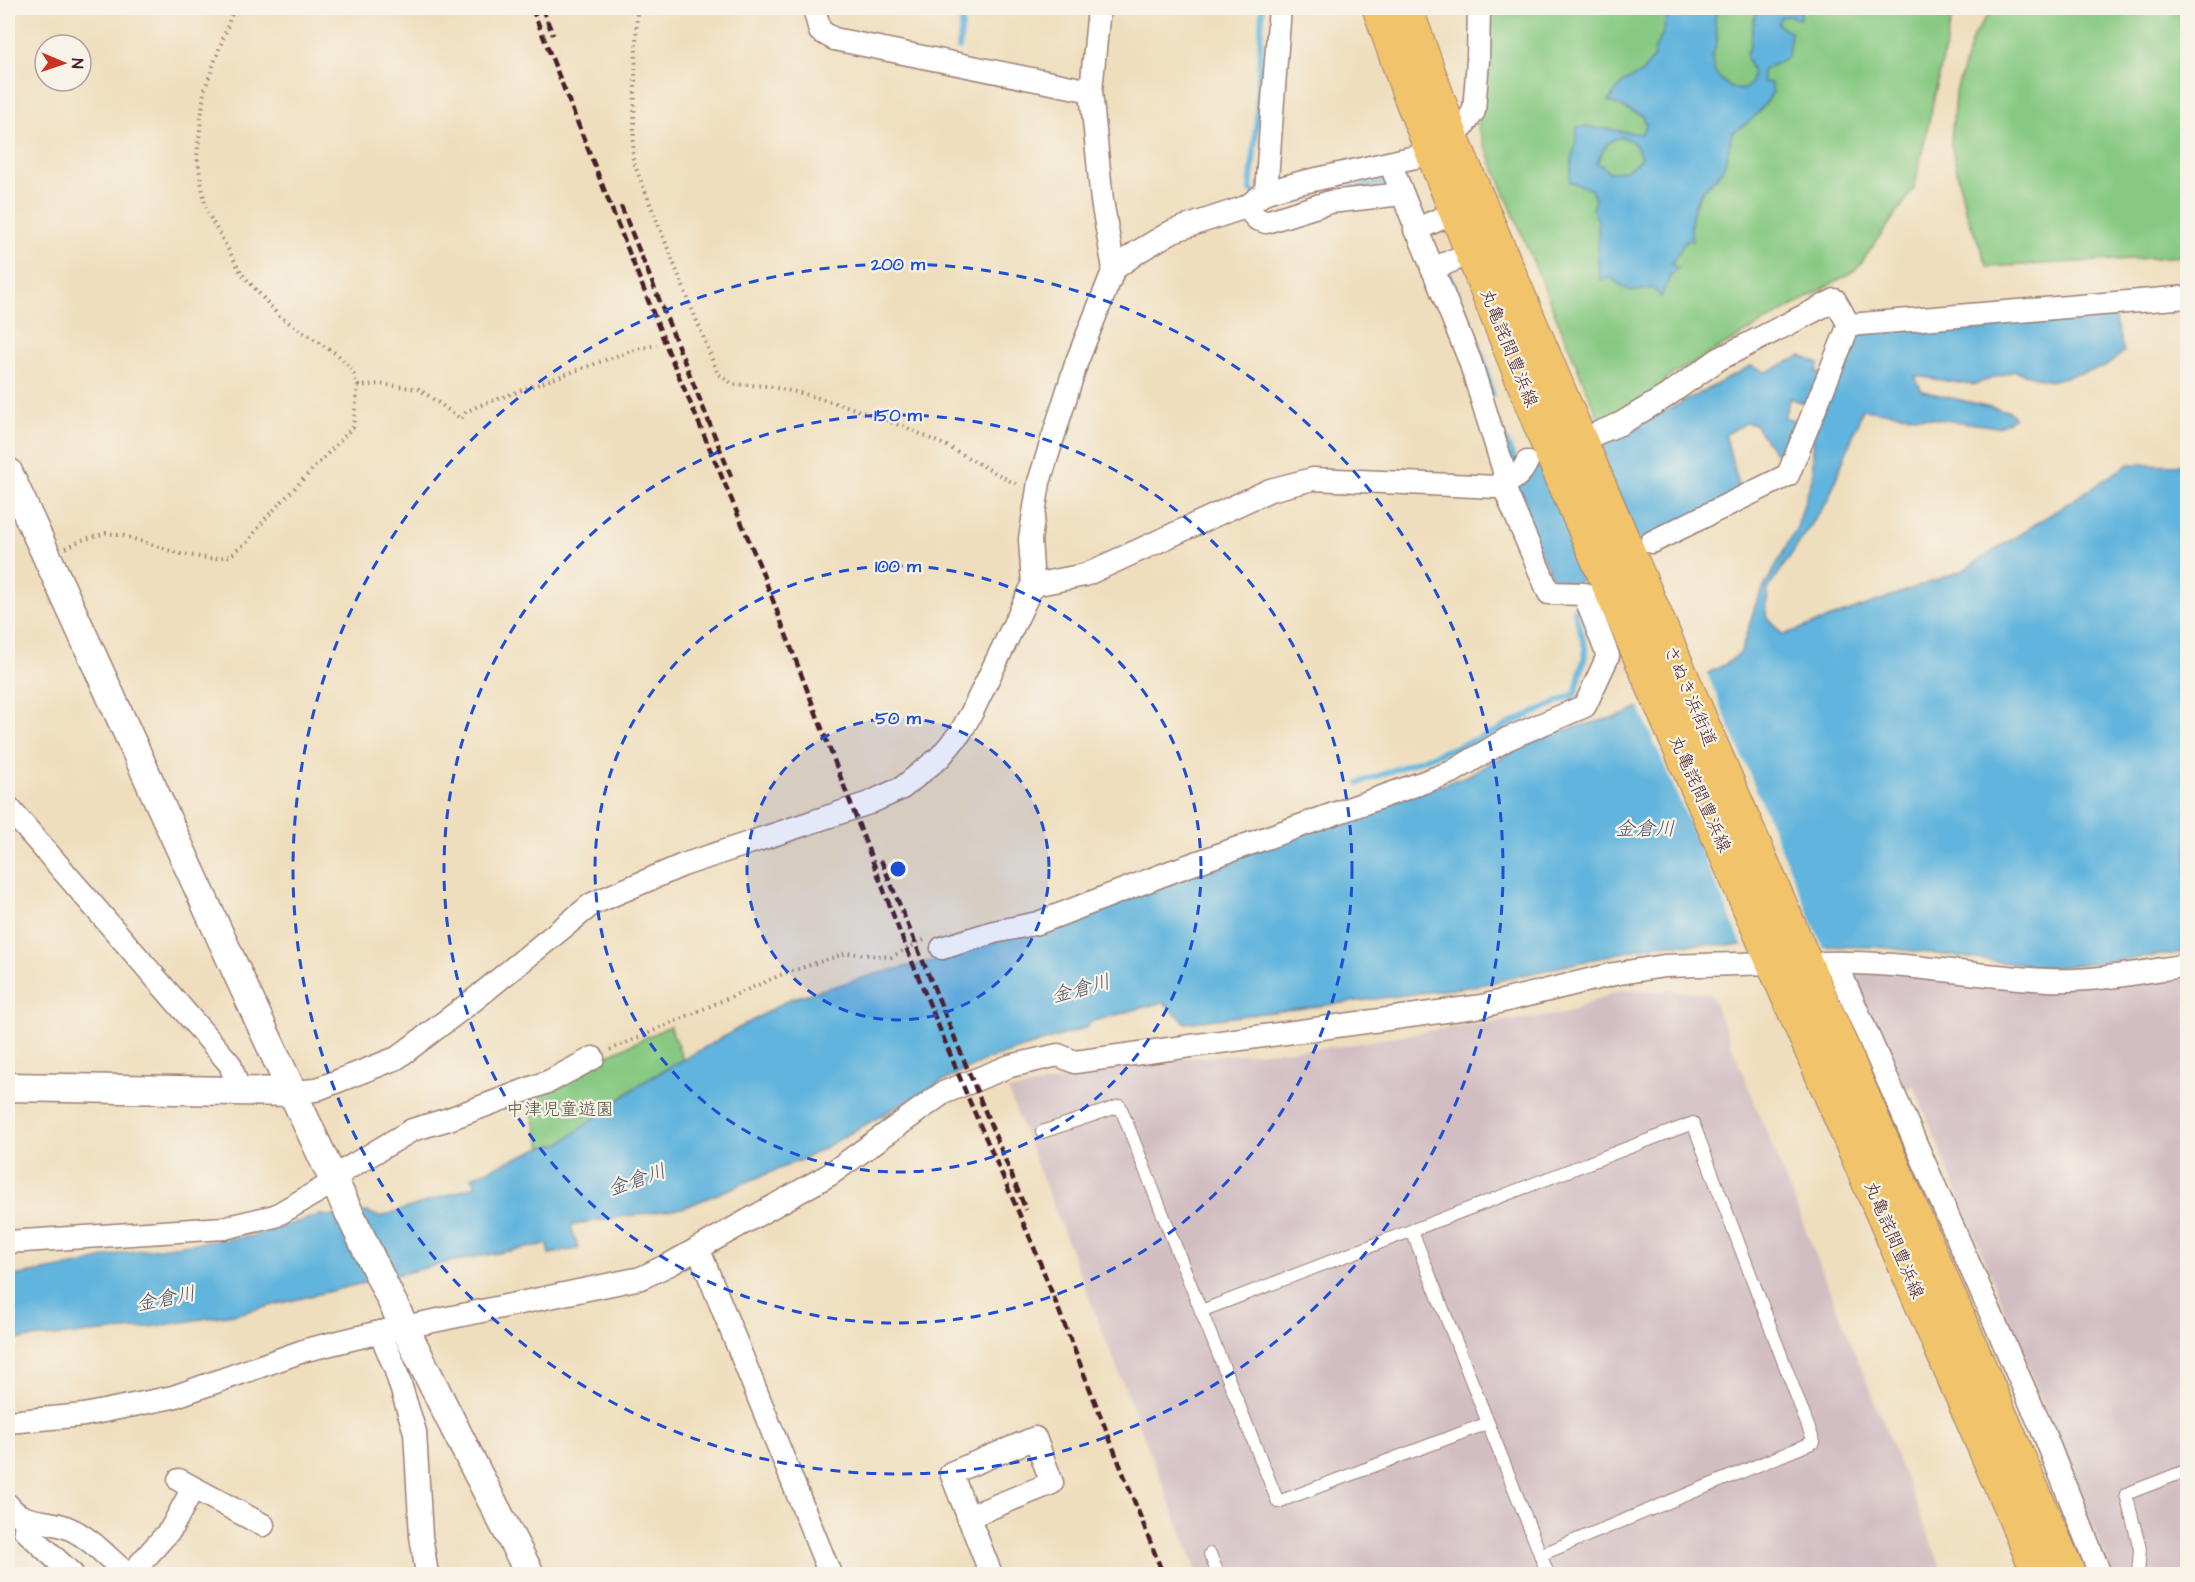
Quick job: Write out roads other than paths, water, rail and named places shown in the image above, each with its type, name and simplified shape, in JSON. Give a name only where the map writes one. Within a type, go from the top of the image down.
[{"type":"main road","name":"丸亀詫間豊浜線","points":[[1379,8],[1408,91],[1443,146],[1432,223],[1533,464]]},
{"type":"main road","name":"丸亀詫間豊浜線","points":[[1406,8],[1533,464]]},
{"type":"main road","name":"さぬき浜街道","points":[[1533,464],[1796,958]]},
{"type":"main road","name":"丸亀詫間豊浜線","points":[[1796,958],[2038,1575]]},
{"type":"main road","name":"丸亀詫間豊浜線","points":[[1796,958],[2069,1575]]},
{"type":"street","points":[[814,8],[820,31],[834,39],[1091,91]]},
{"type":"street","points":[[8,1087],[293,1092],[315,1090],[397,1058],[475,999],[592,904],[683,865],[869,803],[902,788],[940,757],[960,733],[1033,585],[1030,539],[1040,482],[1077,361],[1114,269],[1102,201],[1091,91],[1099,8]]},
{"type":"street","points":[[1280,8],[1257,199],[1257,219],[1266,222],[1396,180],[1443,146],[1474,111],[1479,8]]},
{"type":"street","points":[[1114,269],[1173,231],[1299,183],[1396,180]]},
{"type":"street","points":[[1396,180],[1432,223],[1448,262],[1470,361],[1504,471],[1533,464]]},
{"type":"street","points":[[1849,325],[2187,297]]},
{"type":"street","points":[[1033,585],[1085,575],[1270,490],[1313,479],[1450,481],[1498,488],[1533,464],[1620,424],[1665,397],[1719,359],[1835,300],[1849,325]]},
{"type":"street","points":[[1652,542],[1788,475],[1849,325]]},
{"type":"street","points":[[935,942],[1038,923],[1173,871],[1452,772],[1507,739],[1585,706],[1608,656],[1584,594],[1549,593],[1533,464]]},
{"type":"street","points":[[8,472],[380,1279],[392,1329],[395,1368],[415,1432],[421,1536],[427,1575]]},
{"type":"street","points":[[8,807],[230,1064],[238,1090]]},
{"type":"street","points":[[1796,958],[2045,1436],[2100,1575]]},
{"type":"street","points":[[8,1422],[84,1415],[173,1397],[306,1350],[392,1329],[642,1278],[829,1175],[943,1093],[1010,1066],[1058,1055],[1075,1062],[1482,1005],[1614,974],[1664,966],[1796,958],[2048,980],[2092,978],[2187,965]]},
{"type":"street","points":[[8,1242],[224,1228],[276,1216],[337,1187],[345,1170],[411,1130],[449,1119],[550,1081],[593,1058]]},
{"type":"street","points":[[698,1248],[830,1575]]},
{"type":"street","points":[[392,1329],[481,1481],[530,1575]]},
{"type":"street","points":[[13,1510],[68,1528],[89,1541],[129,1575],[171,1528],[186,1484],[263,1525]]},
{"type":"street","points":[[13,1510],[25,1530],[72,1575]]},
{"type":"street","points":[[968,1517],[991,1575]]},
{"type":"lane","points":[[1042,1132],[1120,1106],[1278,1502],[1488,1423]]},
{"type":"lane","points":[[1201,1311],[1693,1123],[1814,1442],[1540,1555]]},
{"type":"lane","points":[[1412,1231],[1548,1575]]},
{"type":"lane","points":[[2138,1575],[2140,1549],[2126,1494],[2187,1470]]},
{"type":"lane","points":[[1210,1554],[1218,1575]]},
{"type":"water","points":[[1669,8],[1719,8],[1715,20],[1717,44],[1713,54],[1713,67],[1725,83],[1743,90],[1751,83],[1753,72],[1746,55],[1750,46],[1756,8],[1801,8],[1800,20],[1790,16],[1781,17],[1778,24],[1791,32],[1788,57],[1762,71],[1763,82],[1771,83],[1773,92],[1756,115],[1732,133],[1722,170],[1702,192],[1695,205],[1691,227],[1692,241],[1687,239],[1671,264],[1678,268],[1671,275],[1661,297],[1652,288],[1639,291],[1630,290],[1612,278],[1601,280],[1598,266],[1598,220],[1593,210],[1595,199],[1591,189],[1570,182],[1570,175],[1577,127],[1641,134],[1646,126],[1643,116],[1608,101],[1624,82],[1640,74],[1653,59],[1655,48],[1663,33]],"holes":[[[1622,137],[1635,144],[1640,154],[1641,158],[1634,165],[1627,169],[1609,172],[1596,164],[1611,141]]]},
{"type":"water","name":"金倉川","points":[[2112,309],[2124,352],[2105,367],[2049,381],[2014,371],[1973,385],[1915,376],[1922,391],[2011,412],[2014,418],[1998,427],[1863,409],[1828,500],[1768,589],[1766,616],[1783,635],[1964,570],[2129,464],[2187,465],[2187,952],[2050,968],[1880,947],[1660,944],[1475,986],[1186,1023],[1163,1002],[1090,1022],[1087,1027],[986,1060],[937,1084],[808,1157],[683,1208],[571,1226],[578,1249],[549,1254],[548,1244],[449,1262],[241,1313],[137,1329],[8,1340],[8,1277],[79,1265],[121,1253],[252,1236],[320,1215],[333,1216],[367,1212],[380,1217],[476,1186],[471,1177],[542,1147],[560,1144],[642,1083],[790,999],[880,973],[947,957],[1467,776],[1541,736],[1627,714],[1726,664],[1741,652],[1757,600],[1797,527],[1813,475],[1813,432],[1858,329]]},
{"type":"water","points":[[1801,356],[1819,364],[1816,372],[1823,374],[1810,405],[1790,398],[1784,417],[1802,422],[1792,452],[1774,452],[1755,424],[1745,423],[1725,435],[1737,478],[1738,496],[1585,579],[1571,584],[1552,577],[1511,489],[1513,474],[1609,441],[1751,366],[1767,372]]},
{"type":"waterway","points":[[959,48],[964,8]]},
{"type":"waterway","points":[[1254,193],[1250,190],[1257,119],[1262,8]]},
{"type":"waterway","points":[[1350,189],[1393,181]]},
{"type":"waterway","points":[[1446,269],[1484,361],[1492,394]]},
{"type":"waterway","points":[[1506,441],[1517,468]]},
{"type":"waterway","points":[[1359,783],[1496,732],[1575,694],[1586,651],[1574,609]]},
{"type":"railway","points":[[532,8],[669,353],[759,564],[899,930],[969,1100],[1033,1245],[1163,1574]]},
{"type":"railway","points":[[542,8],[553,35]]},
{"type":"railway","points":[[621,206],[733,481]]},
{"type":"railway","points":[[881,860],[1026,1210]]},
{"type":"park label","name":"中津児童遊園","points":[[560,1109]]}]
